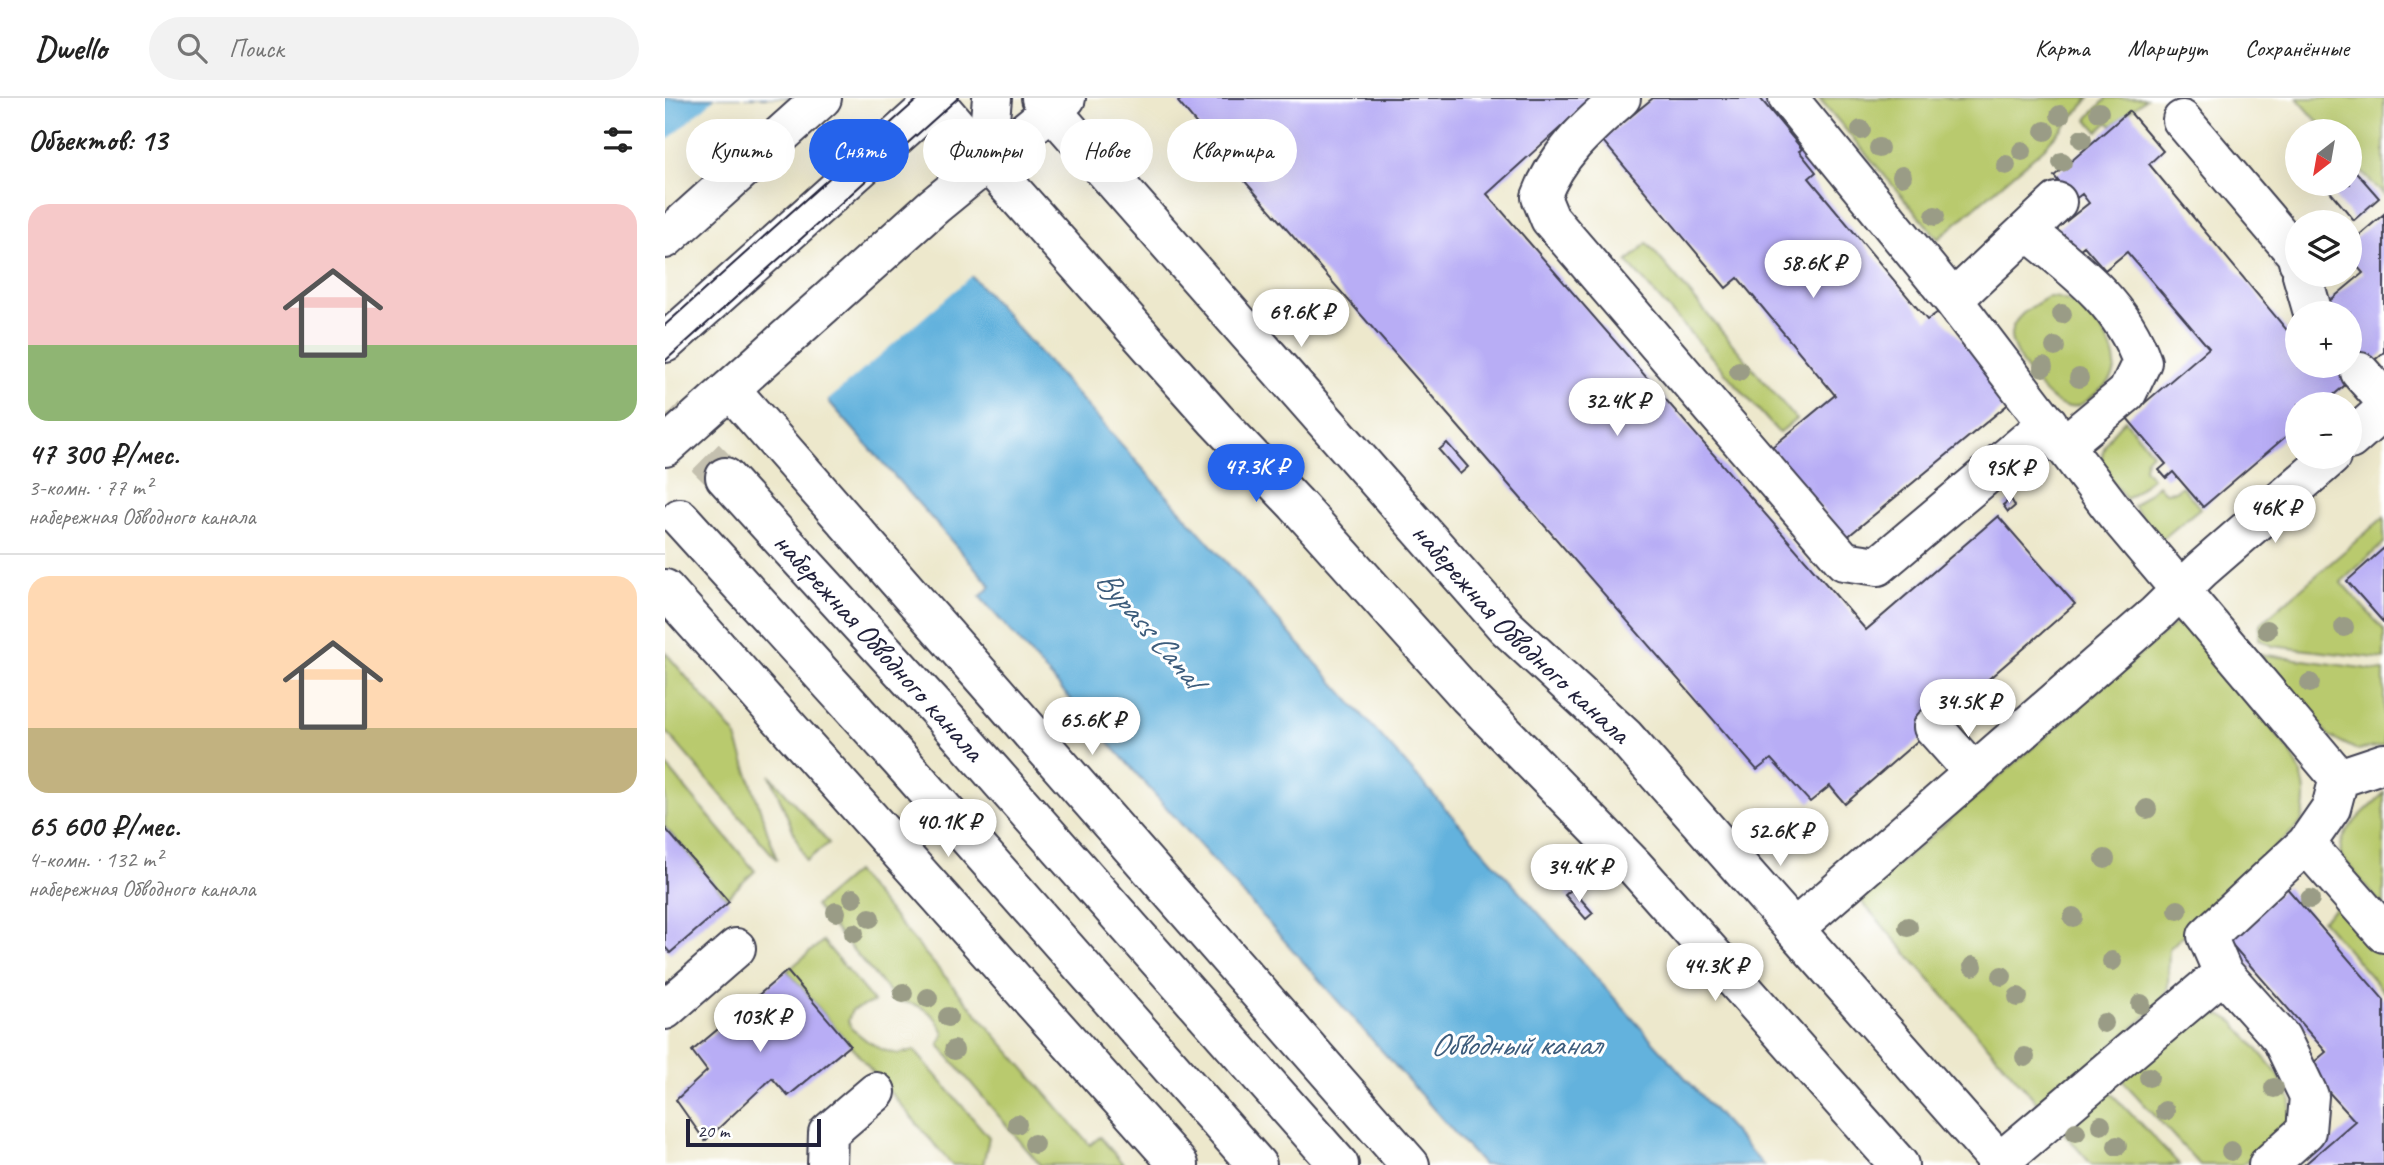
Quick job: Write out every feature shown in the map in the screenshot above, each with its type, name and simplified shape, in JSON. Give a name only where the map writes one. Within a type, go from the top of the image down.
[{"type":"main road","points":[[665,239],[822,98]]},
{"type":"main road","points":[[990,119],[992,98]]},
{"type":"main road","points":[[1621,98],[1591,125],[1551,170],[1541,197],[1550,219],[1844,561],[1878,566],[2056,435],[2127,393],[2142,362],[2134,338],[2095,286],[2027,231]]},
{"type":"main road","points":[[1788,98],[1953,300],[2056,435],[2180,590],[2339,778]]},
{"type":"main road","points":[[665,343],[937,100],[952,119]]},
{"type":"main road","points":[[1034,119],[1053,102]]},
{"type":"main road","name":"набережная Обводного канала","points":[[1053,102],[1506,627],[1625,737],[1999,1164]]},
{"type":"main road","points":[[2182,120],[2285,242]]},
{"type":"main road","points":[[665,447],[962,182]]},
{"type":"main road","points":[[1005,182],[1216,420],[1468,696],[1634,866],[1899,1165]]},
{"type":"main road","points":[[1953,300],[2057,202]]},
{"type":"main road","points":[[730,389],[1409,1165]]},
{"type":"main road","points":[[2362,429],[2384,410]]},
{"type":"main road","points":[[1794,929],[2316,469]]},
{"type":"main road","name":"набережная Обводного канала","points":[[725,477],[954,729],[1339,1165]]},
{"type":"main road","name":"набережная Обводного канала","points":[[680,517],[900,760],[1257,1165]]},
{"type":"main road","points":[[665,589],[1179,1165]]},
{"type":"main road","points":[[1933,727],[1974,773]]},
{"type":"main road","points":[[2339,778],[2384,763]]},
{"type":"main road","points":[[2268,1165],[2306,1131],[2309,1096],[2281,1038],[2223,973],[2207,936],[2307,844],[2331,808],[2339,778]]},
{"type":"main road","points":[[2307,844],[2384,933]]},
{"type":"main road","points":[[665,1010],[736,948]]},
{"type":"main road","points":[[1999,1164],[2223,973]]},
{"type":"main road","points":[[827,1165],[828,1133],[876,1093]]},
{"type":"green space","points":[[1819,98],[2090,98],[2044,148],[1938,239]]},
{"type":"green space","points":[[2107,98],[2146,98],[2112,126],[2108,122],[2098,131],[2087,119]]},
{"type":"green space","points":[[2297,98],[2384,98],[2384,195],[2363,173],[2363,119],[2315,119]]},
{"type":"green space","points":[[1647,243],[1796,419],[1779,433],[1627,262]]},
{"type":"green space","points":[[2048,297],[2060,298],[2082,310],[2101,329],[2113,352],[2115,368],[2111,379],[2077,406],[2067,407],[2050,398],[2031,377],[2012,343],[2011,334],[2016,321]]},
{"type":"green space","points":[[2125,420],[2152,453],[2146,459],[2144,468],[2152,478],[2126,499],[2101,467],[2107,441]]},
{"type":"green space","points":[[2158,485],[2165,492],[2175,491],[2182,486],[2200,508],[2161,540],[2133,506]]},
{"type":"green space","points":[[2384,517],[2384,543],[2341,582],[2384,630],[2384,659],[2272,646],[2259,639],[2260,624]]},
{"type":"green space","points":[[2185,622],[2291,753],[2300,770],[2304,787],[2305,804],[2301,823],[2169,949],[2168,987],[2161,1003],[2042,1108],[1861,901],[1875,885],[2175,624]]},
{"type":"green space","points":[[665,652],[735,734],[777,860],[665,730]]},
{"type":"green space","points":[[2259,654],[2384,671],[2384,746],[2357,750],[2329,736]]},
{"type":"green space","points":[[665,764],[755,871],[726,898],[665,827]]},
{"type":"green space","points":[[770,775],[829,843],[806,861]]},
{"type":"green space","points":[[2384,793],[2384,908],[2341,856],[2341,847],[2343,838],[2355,821]]},
{"type":"green space","points":[[855,872],[1090,1145],[1100,1137],[1124,1165],[1040,1165],[939,1045],[944,1033],[936,1019],[919,1006],[897,1001],[815,906]]},
{"type":"green space","points":[[2341,903],[2384,952],[2384,992],[2322,920]]},
{"type":"green space","points":[[823,941],[874,1002],[852,1010],[848,1021],[852,1029],[883,1050],[898,1054],[914,1050],[989,1137],[983,1165],[952,1165],[787,971]]},
{"type":"green space","points":[[2222,1015],[2234,1022],[2278,1074],[2291,1100],[2288,1124],[2242,1165],[2200,1165],[2122,1080],[2197,1016]]},
{"type":"green space","points":[[2108,1090],[2180,1165],[2092,1165],[2061,1130]]},
{"type":"water","name":"Обводный канал","points":[[665,98],[813,98],[832,119],[809,119],[809,182],[888,182],[1763,1165],[1483,1165],[980,597],[991,586],[665,215]]},
{"type":"pier","points":[[715,98],[818,98],[837,119],[809,119],[809,182],[892,182],[974,274],[825,403],[665,220],[665,142],[686,124],[686,182],[795,182],[795,119],[691,119]]},
{"type":"building","points":[[1183,98],[1593,98],[1487,194],[1866,630],[1998,516],[2075,604],[1845,804],[1830,786],[1810,802],[1771,759],[1757,770],[1246,182],[1297,182],[1297,119],[1192,119],[1178,102]]},
{"type":"building","points":[[1653,98],[1760,98],[1802,149],[1799,151],[1816,172],[1809,178],[1927,320],[1938,312],[2012,401],[1846,538],[1771,448],[1835,395],[1738,278],[1726,288],[1602,140]]},
{"type":"building","points":[[2129,111],[2163,151],[2149,164],[2285,328],[2285,378],[2354,378],[2337,392],[2285,392],[2285,437],[2203,507],[2173,472],[2166,478],[2159,470],[2166,464],[2127,418],[2209,348],[2127,252],[2105,270],[2084,246],[2074,254],[2054,231],[2089,203],[2082,194],[2074,200],[2054,176]]},
{"type":"building","points":[[2363,180],[2379,198],[2362,213],[2362,210],[2346,210],[2334,196],[2363,196]]},
{"type":"building","points":[[2384,214],[2384,352],[2362,371],[2362,301],[2329,301],[2346,287],[2362,287],[2362,233]]},
{"type":"building","points":[[1447,443],[1468,467],[1460,474],[1439,450]]},
{"type":"building","points":[[2011,499],[2015,506],[2008,512],[2003,505]]},
{"type":"building","points":[[2384,548],[2384,623],[2347,581]]},
{"type":"building","points":[[665,828],[729,902],[670,953],[665,947]]},
{"type":"building","points":[[2286,887],[2384,1000],[2384,1165],[2304,1165],[2355,1121],[2307,1068],[2326,1052],[2227,939]]},
{"type":"building","points":[[1572,889],[1593,913],[1586,919],[1565,895]]},
{"type":"building","points":[[787,971],[850,1045],[788,1096],[772,1078],[705,1141],[676,1100],[707,1071],[692,1051]]},
{"type":"tunnel","points":[[665,417],[725,477]]},
{"type":"tram line","points":[[665,325],[919,98]]},
{"type":"tram line","points":[[665,361],[958,98]]},
{"type":"water label","name":"Bypass Canal","points":[[1150,628]]}]
